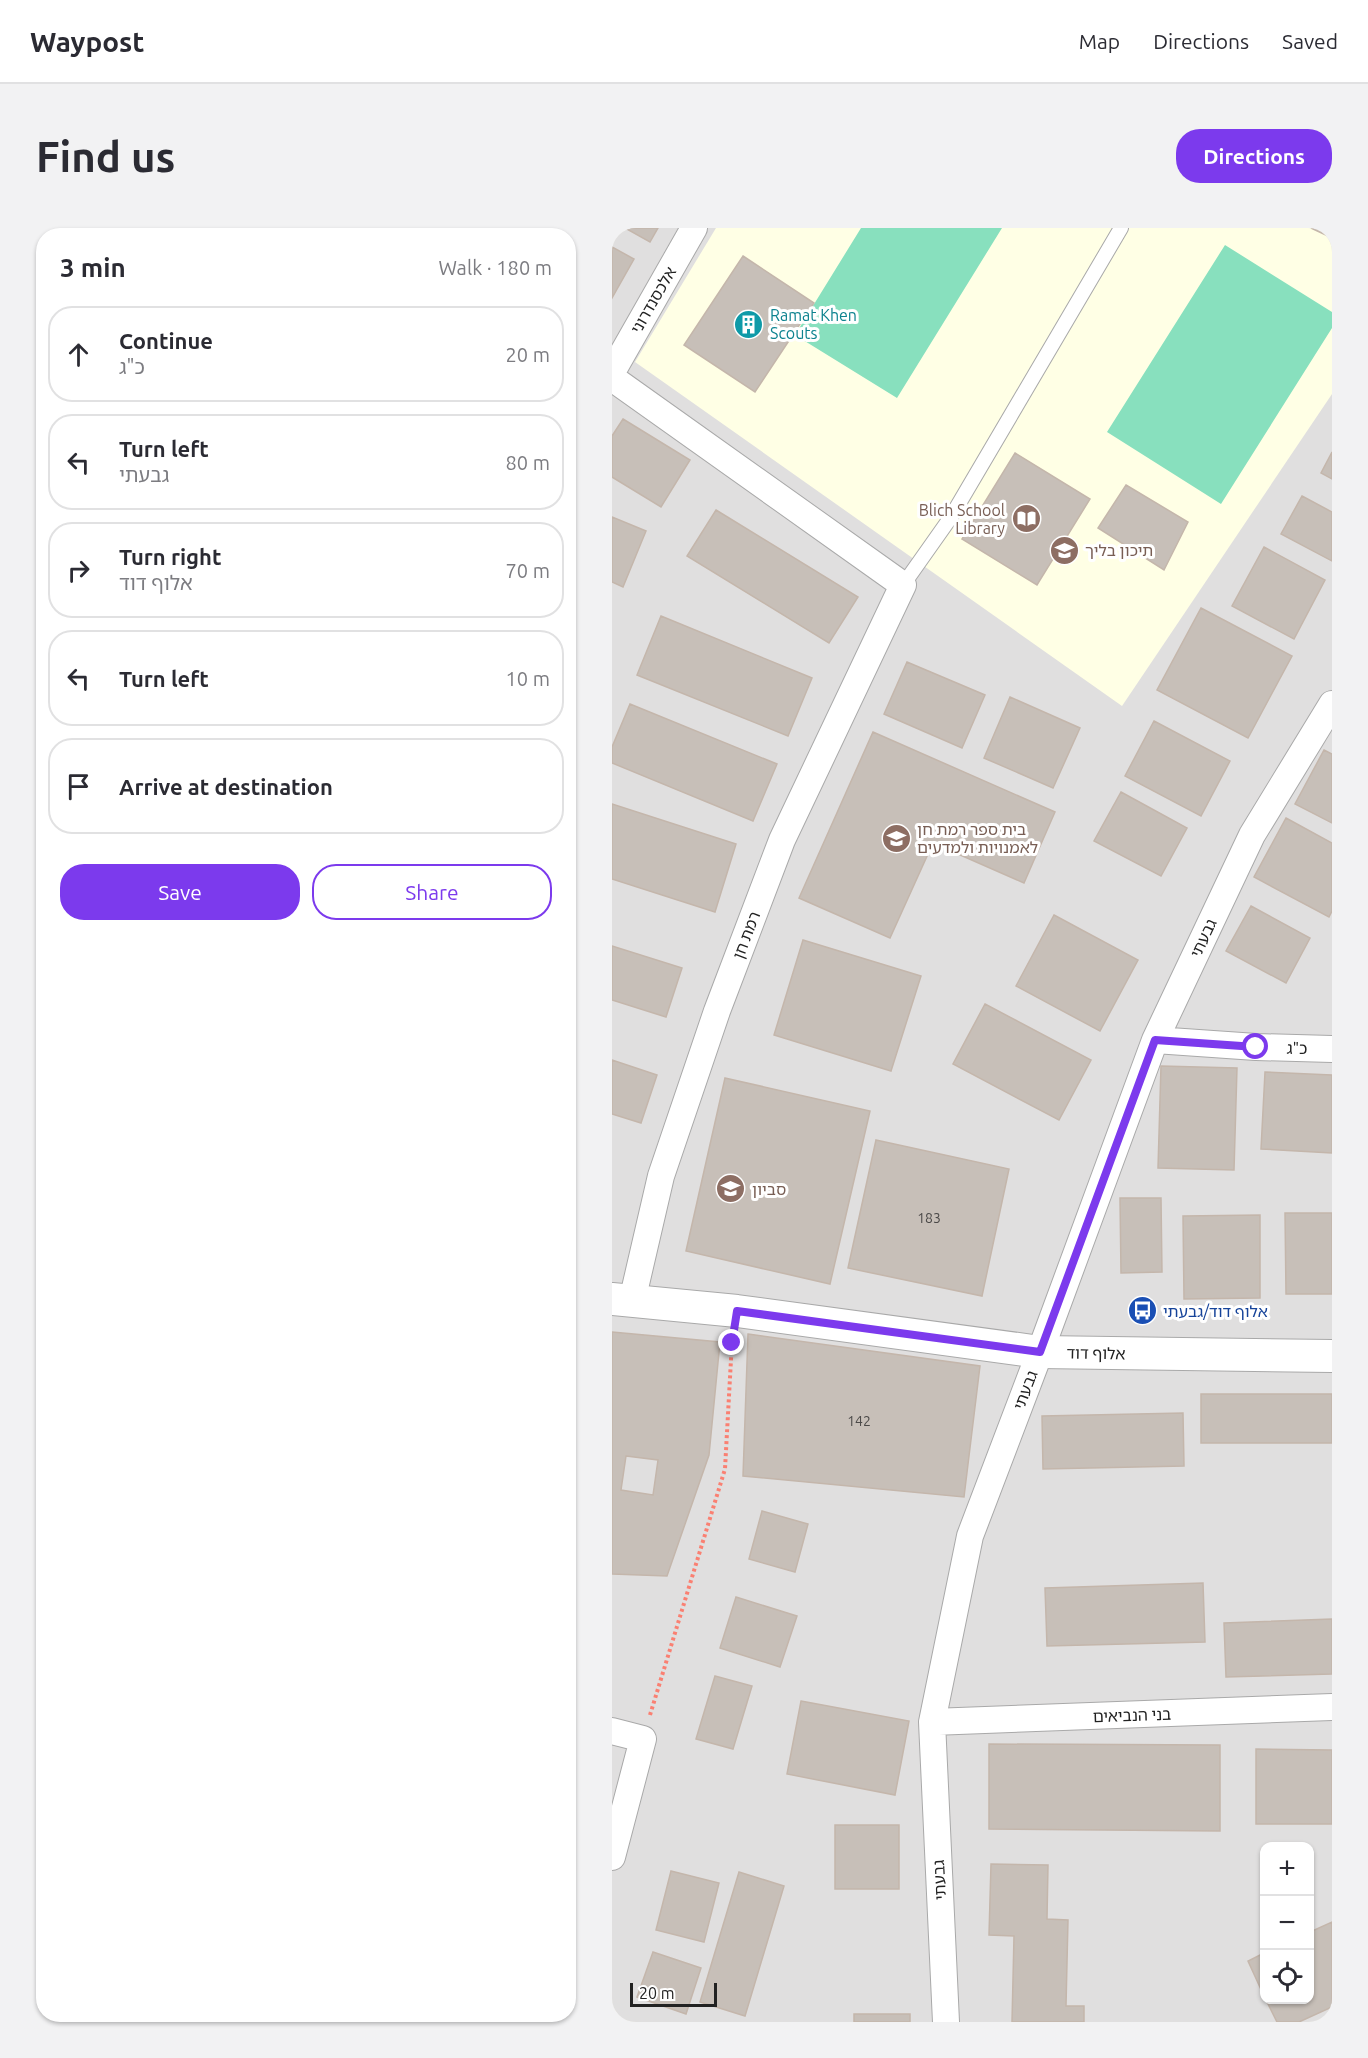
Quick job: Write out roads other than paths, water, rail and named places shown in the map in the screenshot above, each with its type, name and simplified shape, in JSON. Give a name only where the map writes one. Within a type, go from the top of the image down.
[{"type":"street","name":"אלכסנדרוני","points":[[612,372],[694,228]]},
{"type":"street","points":[[612,378],[903,585]]},
{"type":"street","name":"רמת חן","points":[[622,1300],[717,1011],[782,840],[903,585]]},
{"type":"street","name":"גבעתי","points":[[946,2022],[932,1722],[970,1536],[1155,1040],[1252,835],[1332,704]]},
{"type":"street","name":"כ\"ג","points":[[1155,1040],[1256,1047],[1332,1049]]},
{"type":"street","name":"אלוף דוד","points":[[622,1300],[737,1311],[1040,1352],[1332,1356]]},
{"type":"street","name":"בני הנביאים","points":[[932,1722],[1332,1707]]},
{"type":"street","points":[[612,1731],[643,1739],[612,1857]]},
{"type":"lane","points":[[903,585],[951,517],[1120,228]]},
{"type":"place","name":"Ramat Khen Scouts","points":[[749,324]]},
{"type":"place","name":"Blich School Library","points":[[1026,519]]},
{"type":"place","name":"תיכון בליך","points":[[1064,550]]},
{"type":"place","name":"בית ספר רמת חן לאמנויות ולמדעים","points":[[896,838]]},
{"type":"place","name":"סביון","points":[[731,1189]]},
{"type":"place","name":"אלוף דוד/גבעתי","points":[[1142,1311]]}]
